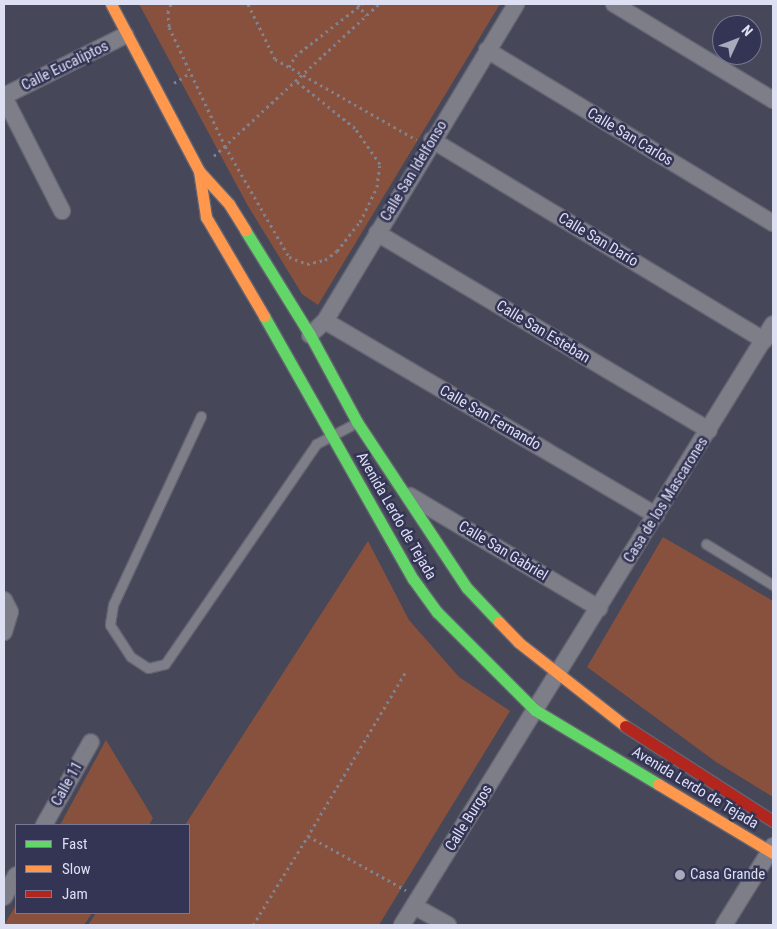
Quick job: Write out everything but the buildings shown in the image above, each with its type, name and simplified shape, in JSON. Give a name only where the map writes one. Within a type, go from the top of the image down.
[{"type":"street","name":"Avenida Lerdo de Tejada","points":[[111,4],[199,170],[229,204],[310,335],[358,422],[408,495],[467,588],[518,642],[558,675],[646,742],[773,821]]},
{"type":"street","name":"Calle San Idelfonso","points":[[310,335],[325,321],[432,140],[516,4]]},
{"type":"street","points":[[614,4],[773,100]]},
{"type":"street","name":"Calle Eucaliptos","points":[[4,97],[126,35]]},
{"type":"street","name":"Calle San Carlos","points":[[487,50],[773,223]]},
{"type":"street","points":[[4,97],[62,211]]},
{"type":"street","name":"Calle San Darío","points":[[432,140],[764,340]]},
{"type":"street","name":"Avenida Lerdo de Tejada","points":[[199,170],[206,217],[333,434],[413,580],[437,612],[535,710],[772,850]]},
{"type":"street","name":"Calle San Esteban","points":[[377,233],[709,430]]},
{"type":"street","name":"Calle San Fernando","points":[[325,321],[656,515]]},
{"type":"street","name":"Casa de los Mascarones","points":[[558,675],[773,324]]},
{"type":"street","name":"Calle San Gabriel","points":[[408,495],[598,608]]},
{"type":"street","points":[[4,632],[10,618],[7,604]]},
{"type":"street","name":"Calle Burgos","points":[[402,925],[558,675]]},
{"type":"street","name":"Calle 11","points":[[45,824],[91,742]]},
{"type":"street","points":[[724,925],[772,850]]},
{"type":"street","points":[[4,897],[15,877]]},
{"type":"street","points":[[417,902],[448,925]]},
{"type":"lane","points":[[201,416],[113,605],[110,625],[131,657],[148,668],[165,664],[316,444],[358,422]]},
{"type":"lane","points":[[706,544],[773,585]]},
{"type":"path","points":[[171,4],[168,10],[169,28],[225,146],[289,257],[307,264],[325,260],[337,251],[360,222],[377,187],[380,164],[355,128],[295,80]]},
{"type":"path","points":[[248,4],[275,59],[414,139],[432,140]]},
{"type":"path","points":[[289,67],[295,56],[360,4],[366,16]]},
{"type":"path","points":[[199,170],[379,4]]},
{"type":"path","points":[[253,925],[405,673]]},
{"type":"path","points":[[308,836],[417,902]]},
{"type":"shaded area","points":[[139,4],[500,4],[318,305],[302,294],[248,206]]},
{"type":"shaded area","points":[[663,537],[773,601],[773,797],[716,762],[587,667]]},
{"type":"shaded area","points":[[368,541],[409,620],[459,677],[510,711],[379,925],[88,925],[95,914],[190,914],[190,824],[186,824]]},
{"type":"shaded area","points":[[106,740],[153,818],[150,824],[61,824]]},
{"type":"shaded area","points":[[15,907],[15,914],[91,914],[84,925],[4,925]]},
{"type":"traffic: fast","points":[[245,230],[310,335],[357,422],[467,588],[499,622]]},
{"type":"traffic: fast","points":[[264,316],[413,579],[437,612],[535,710],[658,784]]},
{"type":"traffic: slow","points":[[111,4],[199,171],[229,204],[245,230]]},
{"type":"traffic: slow","points":[[199,171],[206,217],[264,316]]},
{"type":"traffic: slow","points":[[499,622],[518,642],[625,726]]},
{"type":"traffic: slow","points":[[658,784],[773,853]]},
{"type":"traffic: jam","points":[[625,726],[773,821]]},
{"type":"place","name":"Casa Grande","points":[[680,875]]}]
